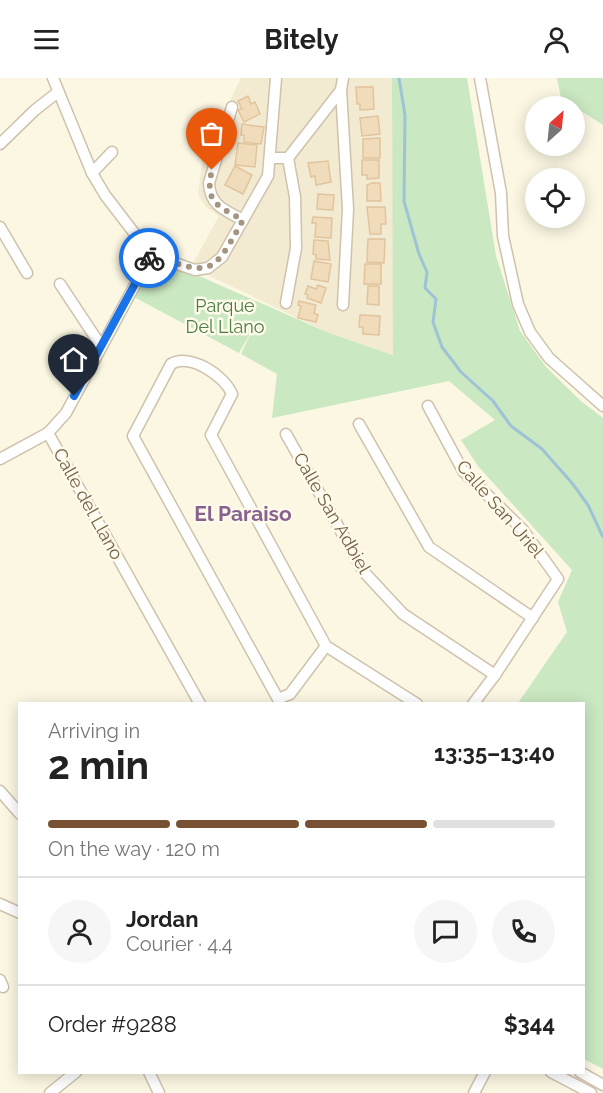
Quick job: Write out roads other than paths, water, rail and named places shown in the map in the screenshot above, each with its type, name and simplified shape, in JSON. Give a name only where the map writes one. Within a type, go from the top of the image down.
[{"type":"street","points":[[53,78],[92,173],[105,195],[151,255],[195,270],[208,268],[222,257],[268,176],[275,79]]},
{"type":"street","points":[[343,78],[341,90],[348,209],[343,305]]},
{"type":"street","points":[[480,78],[501,194],[503,236],[518,304],[530,332],[549,358],[603,406]]},
{"type":"street","points":[[286,303],[296,248],[295,197],[288,158],[341,90]]},
{"type":"street","points":[[0,144],[35,110],[58,92]]},
{"type":"street","points":[[232,107],[209,183],[210,194],[214,204],[243,220]]},
{"type":"street","points":[[92,173],[112,152]]},
{"type":"street","points":[[271,158],[288,158]]},
{"type":"street","points":[[0,227],[27,273]]},
{"type":"street","name":"Calle del Llano","points":[[151,255],[66,412],[48,433],[199,702]]},
{"type":"street","points":[[60,284],[101,346]]},
{"type":"street","points":[[326,646],[290,694],[278,699],[132,436],[171,364],[178,360],[189,360],[224,380],[229,386],[232,394],[211,435],[326,646],[414,702]]},
{"type":"street","name":"Calle San Uriel","points":[[428,406],[463,471],[523,530],[558,579],[533,618]]},
{"type":"street","points":[[360,424],[429,546],[533,618],[475,702]]},
{"type":"street","points":[[0,459],[48,433]]},
{"type":"street","name":"Calle San Adbiel","points":[[286,434],[364,572],[403,614],[495,675]]},
{"type":"street","points":[[0,790],[18,812]]},
{"type":"street","points":[[1,907],[18,913]]},
{"type":"street","points":[[50,1093],[74,1074]]},
{"type":"street","points":[[150,1074],[159,1093]]},
{"type":"street","points":[[474,1093],[484,1074]]},
{"type":"street","points":[[555,1074],[591,1093]]},
{"type":"street","points":[[584,1074],[603,1085]]},
{"type":"waterway","points":[[399,78],[405,115],[404,201],[419,254],[427,272],[425,288],[436,299],[433,322],[442,347],[461,372],[493,401],[511,426],[542,449],[572,483],[588,505],[603,537]]},
{"type":"district","name":"El Paraiso","points":[[243,514]]},
{"type":"park label","name":"Parque Del Llano","points":[[225,316]]}]
